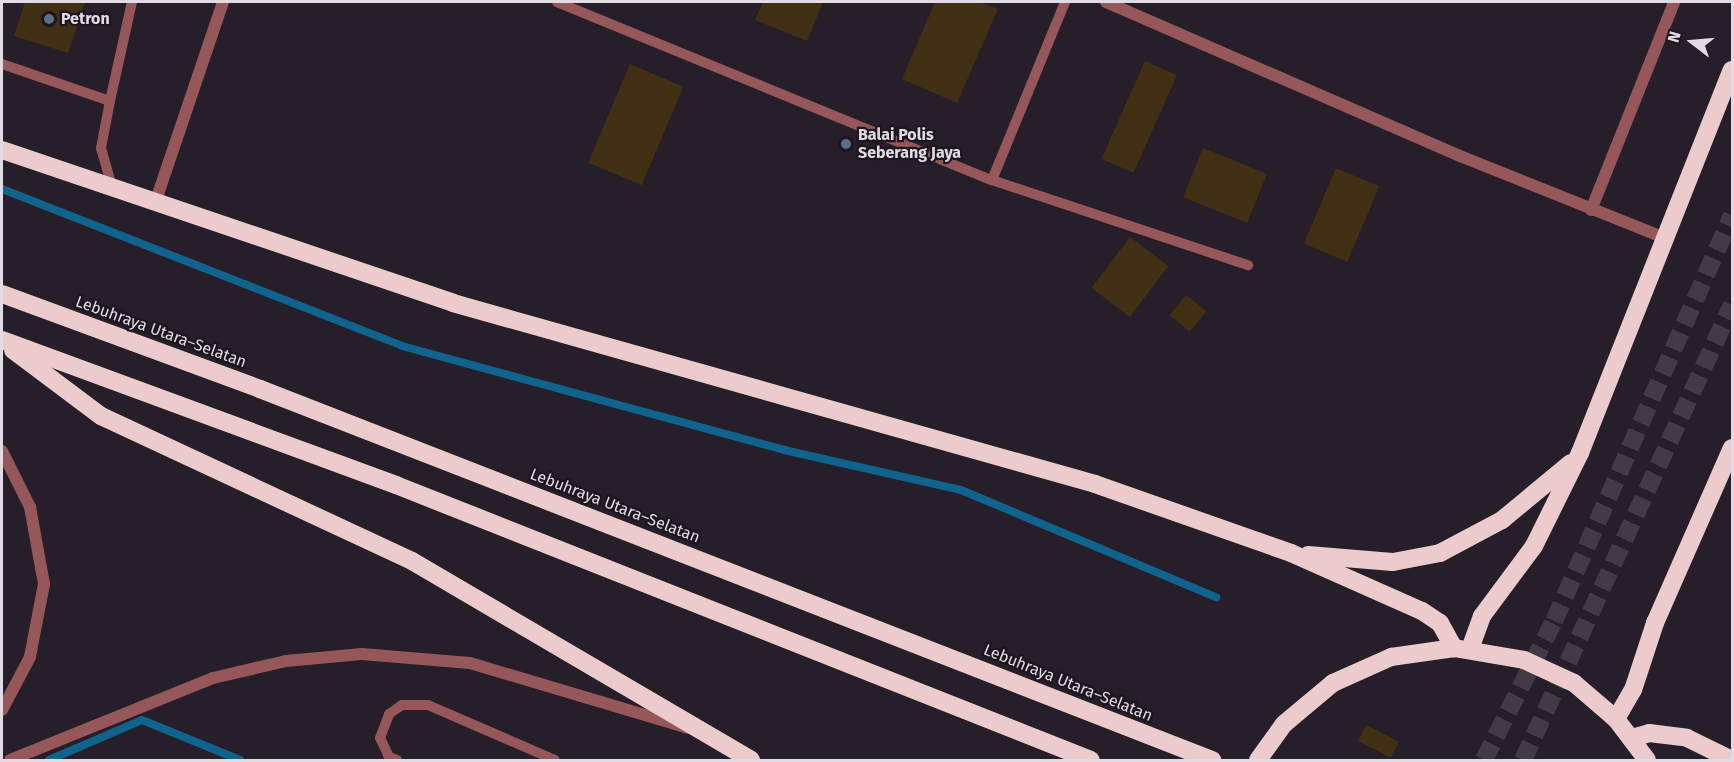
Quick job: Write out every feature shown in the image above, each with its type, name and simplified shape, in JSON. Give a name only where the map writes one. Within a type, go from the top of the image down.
[{"type":"highway","points":[[1462,649],[1482,616],[1534,546],[1580,453],[1667,239],[1732,70]]},
{"type":"highway","points":[[2,150],[155,204],[453,303],[1095,484],[1291,553],[1422,611],[1440,623],[1462,649]]},
{"type":"highway","name":"Lebuhraya Utara–Selatan","points":[[2,294],[615,527],[1212,760]]},
{"type":"highway","points":[[2,340],[601,566],[1091,760]]},
{"type":"highway","points":[[2,340],[101,416],[412,561],[704,730],[740,758]]},
{"type":"highway","points":[[1616,719],[1633,690],[1655,623],[1732,448]]},
{"type":"highway","points":[[1291,553],[1393,562],[1440,553],[1521,507],[1580,453]]},
{"type":"highway","points":[[1258,760],[1284,724],[1333,683],[1391,657],[1462,649],[1550,670],[1616,719],[1647,760]]},
{"type":"highway","points":[[1632,738],[1649,733],[1687,738],[1732,760]]},
{"type":"street","points":[[155,204],[223,2]]},
{"type":"street","points":[[1106,2],[1591,210],[1667,239]]},
{"type":"street","points":[[1591,210],[1674,2]]},
{"type":"street","points":[[2,451],[30,507],[44,584],[30,657],[2,710]]},
{"type":"street","points":[[10,760],[213,678],[286,660],[362,654],[470,663],[658,722],[704,730]]},
{"type":"lane","points":[[114,190],[100,148],[132,2]]},
{"type":"lane","points":[[558,2],[992,180],[1248,265]]},
{"type":"lane","points":[[992,180],[1065,2]]},
{"type":"lane","points":[[2,64],[110,100]]},
{"type":"lane","points":[[397,760],[389,757],[380,738],[388,714],[402,705],[428,705],[555,760]]},
{"type":"building","name":"Petron","points":[[25,2],[85,2],[68,53],[14,36]]},
{"type":"building","points":[[763,2],[823,2],[807,41],[755,20]]},
{"type":"building","points":[[935,2],[980,2],[998,9],[957,103],[902,79]]},
{"type":"building","points":[[1145,61],[1177,75],[1133,173],[1101,159]]},
{"type":"building","points":[[630,64],[683,87],[642,185],[588,162]]},
{"type":"building","points":[[1203,148],[1267,174],[1247,223],[1183,197]]},
{"type":"building","points":[[1336,168],[1379,186],[1347,262],[1304,243]]},
{"type":"building","points":[[1130,237],[1168,266],[1130,317],[1091,288]]},
{"type":"building","points":[[1186,295],[1206,311],[1190,332],[1170,315]]},
{"type":"building","points":[[1366,725],[1399,742],[1391,758],[1358,741]]},
{"type":"waterway","points":[[2,189],[402,346],[784,450],[961,490],[1216,597]]},
{"type":"waterway","points":[[49,760],[142,720],[240,760]]},
{"type":"tunnel","points":[[1484,760],[1554,621],[1732,215]]},
{"type":"tunnel","points":[[1523,760],[1732,305]]},
{"type":"place","name":"Petron","points":[[49,19]]},
{"type":"place","name":"Balai Polis Seberang Jaya","points":[[846,144]]}]
